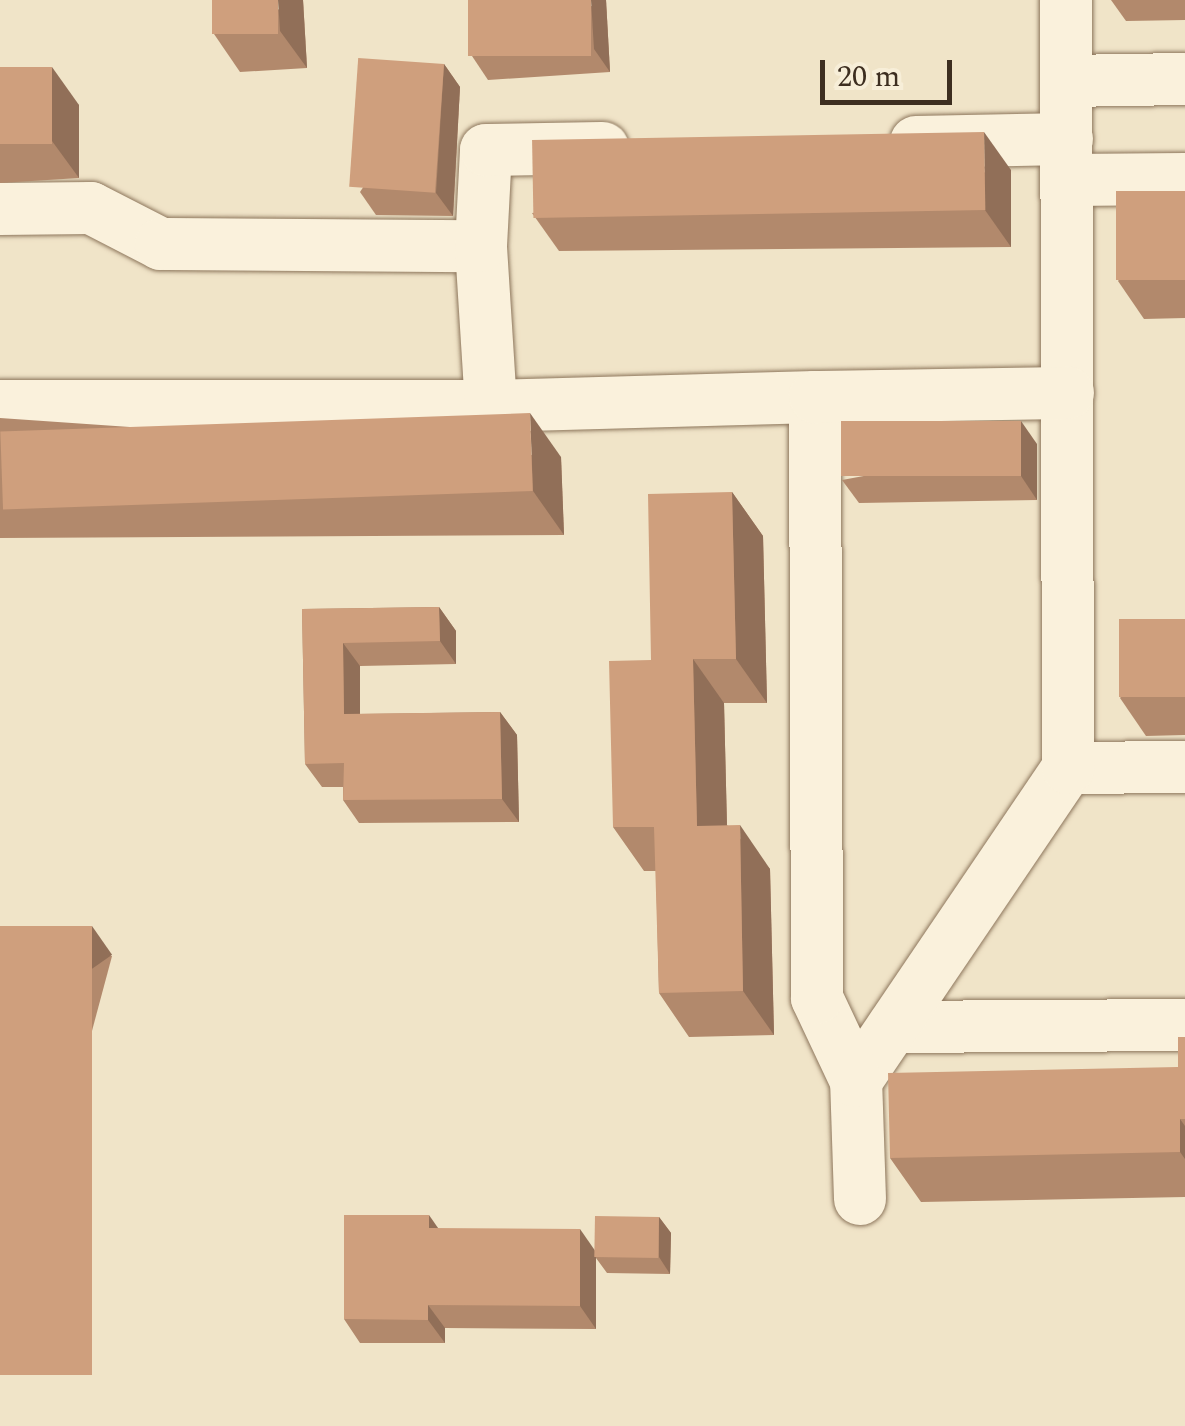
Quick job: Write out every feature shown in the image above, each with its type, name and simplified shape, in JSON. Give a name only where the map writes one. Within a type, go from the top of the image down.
[{"type":"lane","points":[[856,1082],[1068,768],[1066,0]]},
{"type":"lane","points":[[1068,81],[1185,79]]},
{"type":"lane","points":[[874,142],[1068,160],[1185,179]]},
{"type":"lane","points":[[492,406],[481,246],[486,150],[661,146]]},
{"type":"lane","points":[[0,209],[91,208],[161,244],[481,246]]},
{"type":"lane","points":[[0,406],[492,406],[1068,393]]},
{"type":"lane","points":[[815,397],[817,998],[856,1082],[860,1199]]},
{"type":"lane","points":[[1068,768],[1185,766]]},
{"type":"lane","points":[[893,1028],[1185,1026]]},
{"type":"building","points":[[212,0],[278,0],[278,34],[212,34]]},
{"type":"building","points":[[468,0],[591,0],[591,56],[468,56]]},
{"type":"building","points":[[358,58],[444,64],[435,193],[349,187]]},
{"type":"building","points":[[0,67],[52,67],[52,144],[0,144]]},
{"type":"building","points":[[984,132],[985,210],[533,218],[532,140]]},
{"type":"building","points":[[1116,191],[1185,191],[1185,280],[1116,280]]},
{"type":"building","points":[[530,413],[533,491],[3,509],[0,431]]},
{"type":"building","points":[[841,421],[1021,421],[1021,476],[841,476]]},
{"type":"building","points":[[732,492],[736,659],[693,659],[697,826],[740,825],[743,991],[659,993],[654,827],[613,827],[609,661],[651,660],[648,494]]},
{"type":"building","points":[[439,607],[440,641],[343,643],[344,714],[500,712],[502,799],[343,800],[344,763],[305,764],[302,609]]},
{"type":"building","points":[[1119,619],[1185,619],[1185,697],[1119,697]]},
{"type":"building","points":[[0,926],[92,926],[92,1375],[0,1375]]},
{"type":"building","points":[[1178,1037],[1185,1037],[1185,1119],[1180,1119],[1180,1152],[890,1158],[888,1073],[1178,1067]]},
{"type":"building","points":[[344,1215],[429,1215],[429,1228],[580,1229],[580,1306],[428,1305],[428,1320],[344,1319]]},
{"type":"building","points":[[595,1216],[659,1217],[658,1258],[594,1257]]}]
